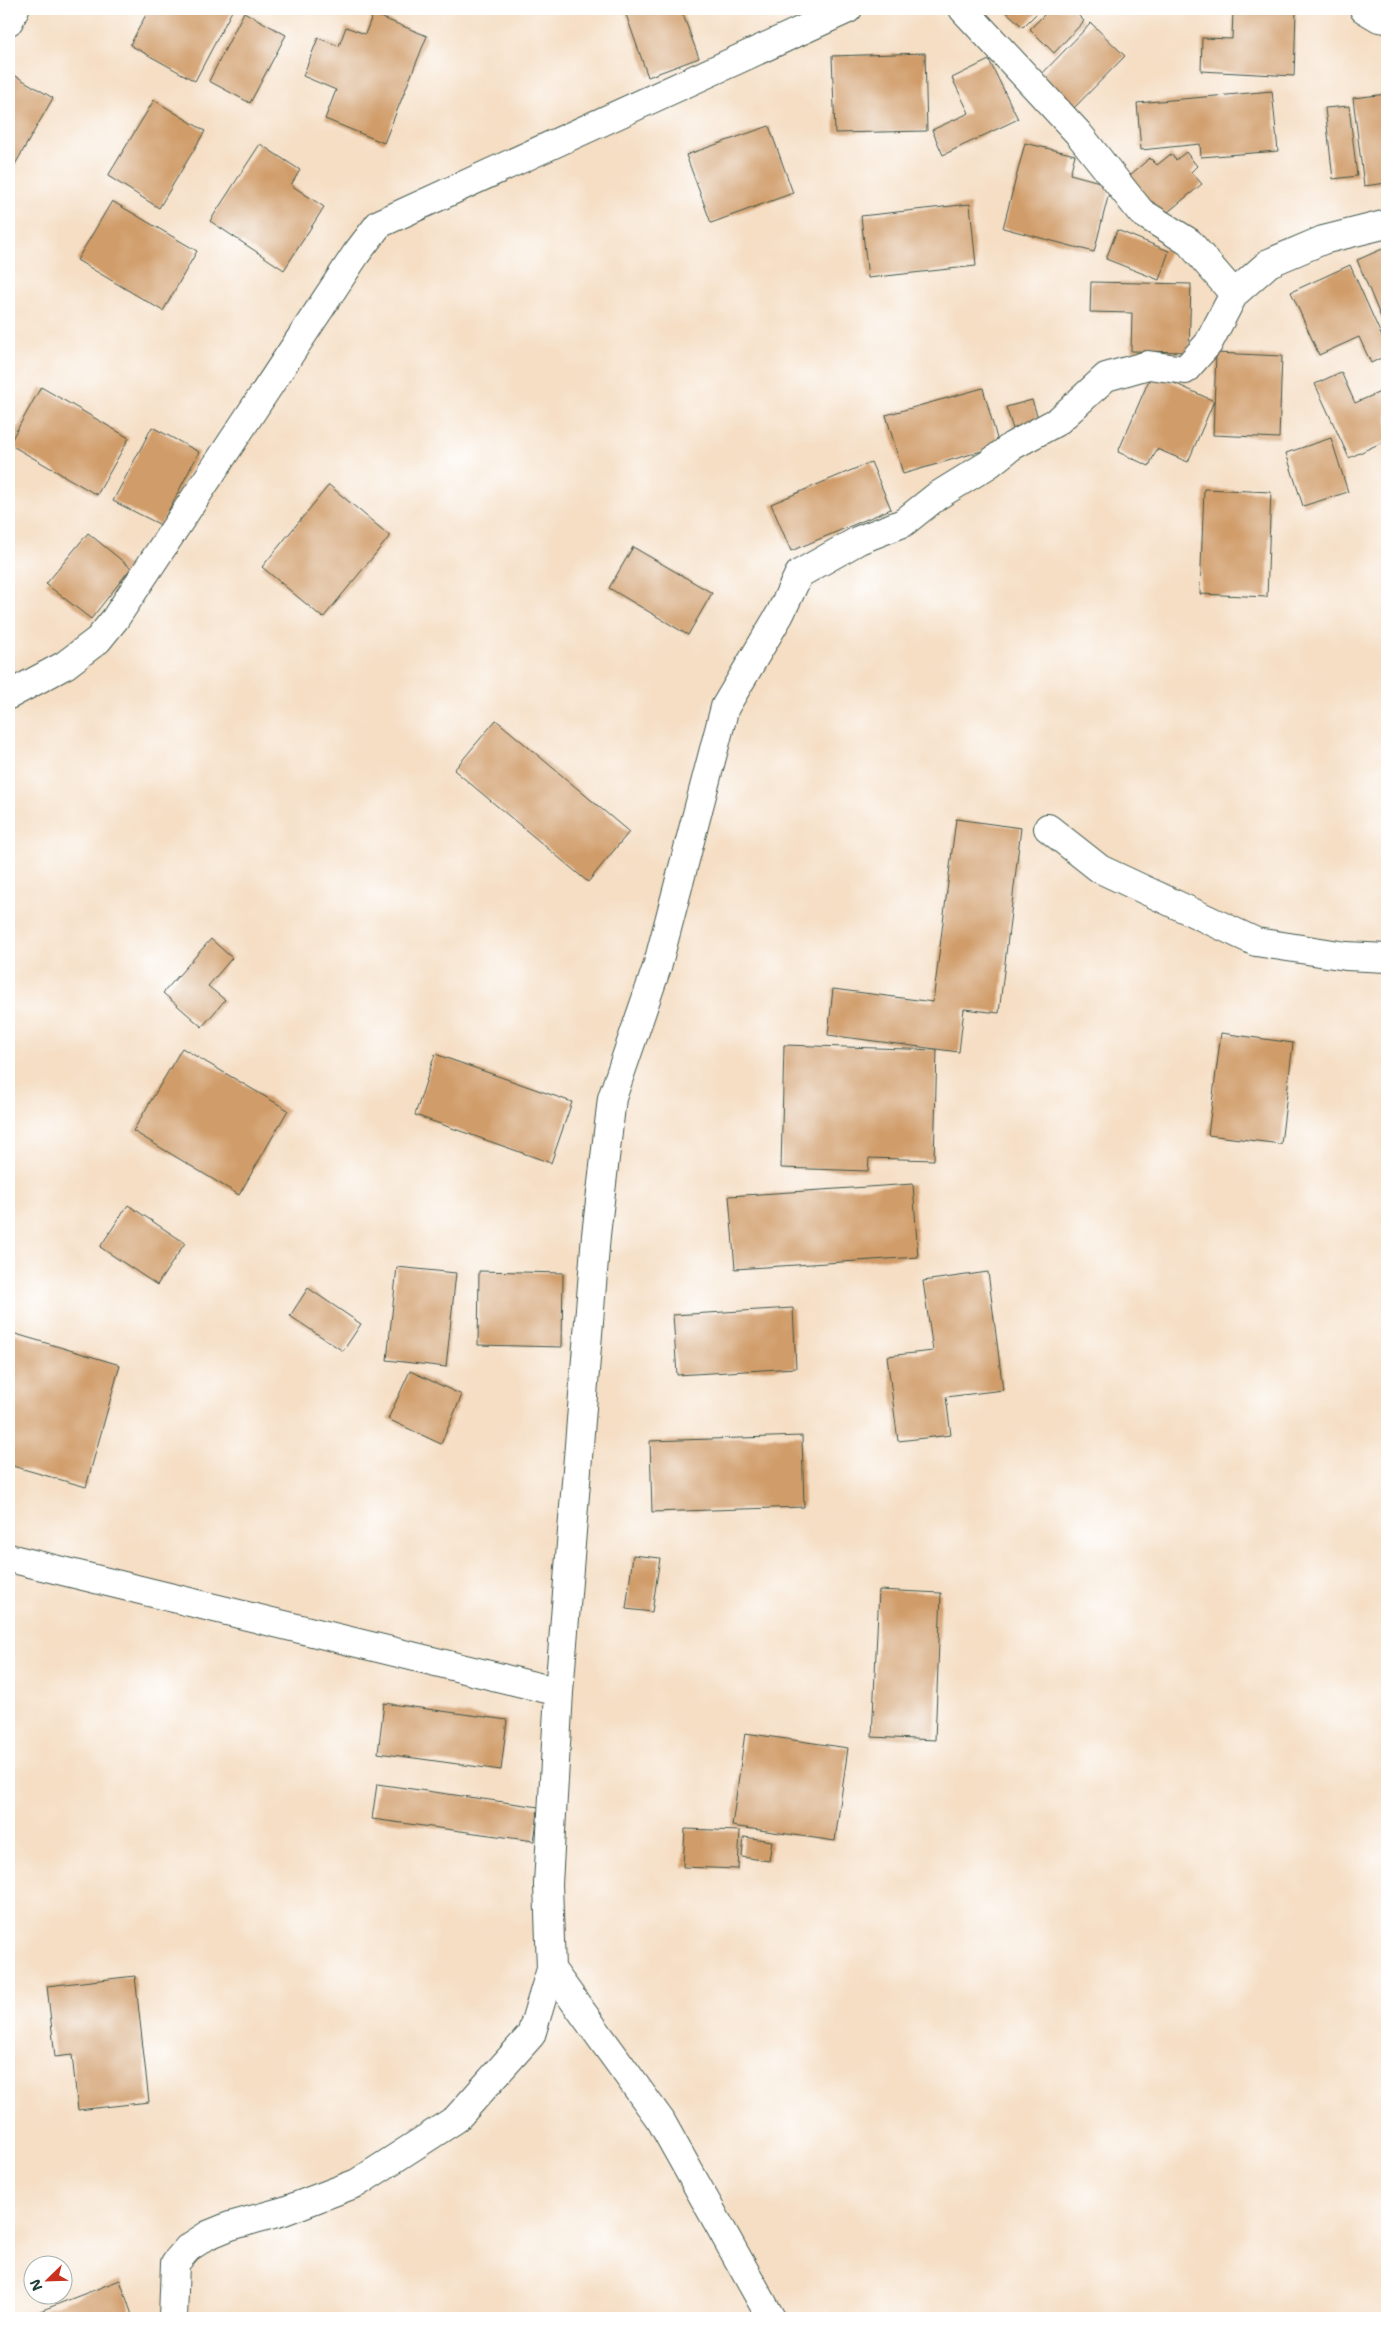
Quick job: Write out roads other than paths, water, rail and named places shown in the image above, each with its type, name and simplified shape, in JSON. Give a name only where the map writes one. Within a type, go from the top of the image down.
[{"type":"street","points":[[9,21],[15,9]]},
{"type":"street","points":[[9,695],[65,665],[98,640],[115,619],[356,254],[379,224],[848,9]]},
{"type":"street","points":[[962,9],[1078,133],[1141,212],[1189,242],[1234,294]]},
{"type":"street","points":[[1364,9],[1379,18],[1387,20]]},
{"type":"street","points":[[173,2318],[176,2263],[188,2248],[208,2235],[230,2226],[284,2211],[357,2183],[456,2119],[531,2035],[551,1969],[548,1884],[559,1692],[596,1235],[612,1098],[657,967],[725,707],[780,614],[799,574],[859,540],[903,523],[937,496],[989,464],[1012,446],[1058,421],[1106,377],[1148,365],[1185,370],[1208,344],[1234,294],[1269,262],[1323,240],[1387,224]]},
{"type":"street","points":[[1048,828],[1100,869],[1256,942],[1346,956],[1387,958]]},
{"type":"street","points":[[9,1558],[559,1692]]},
{"type":"street","points":[[551,1969],[661,2121],[771,2318]]}]
